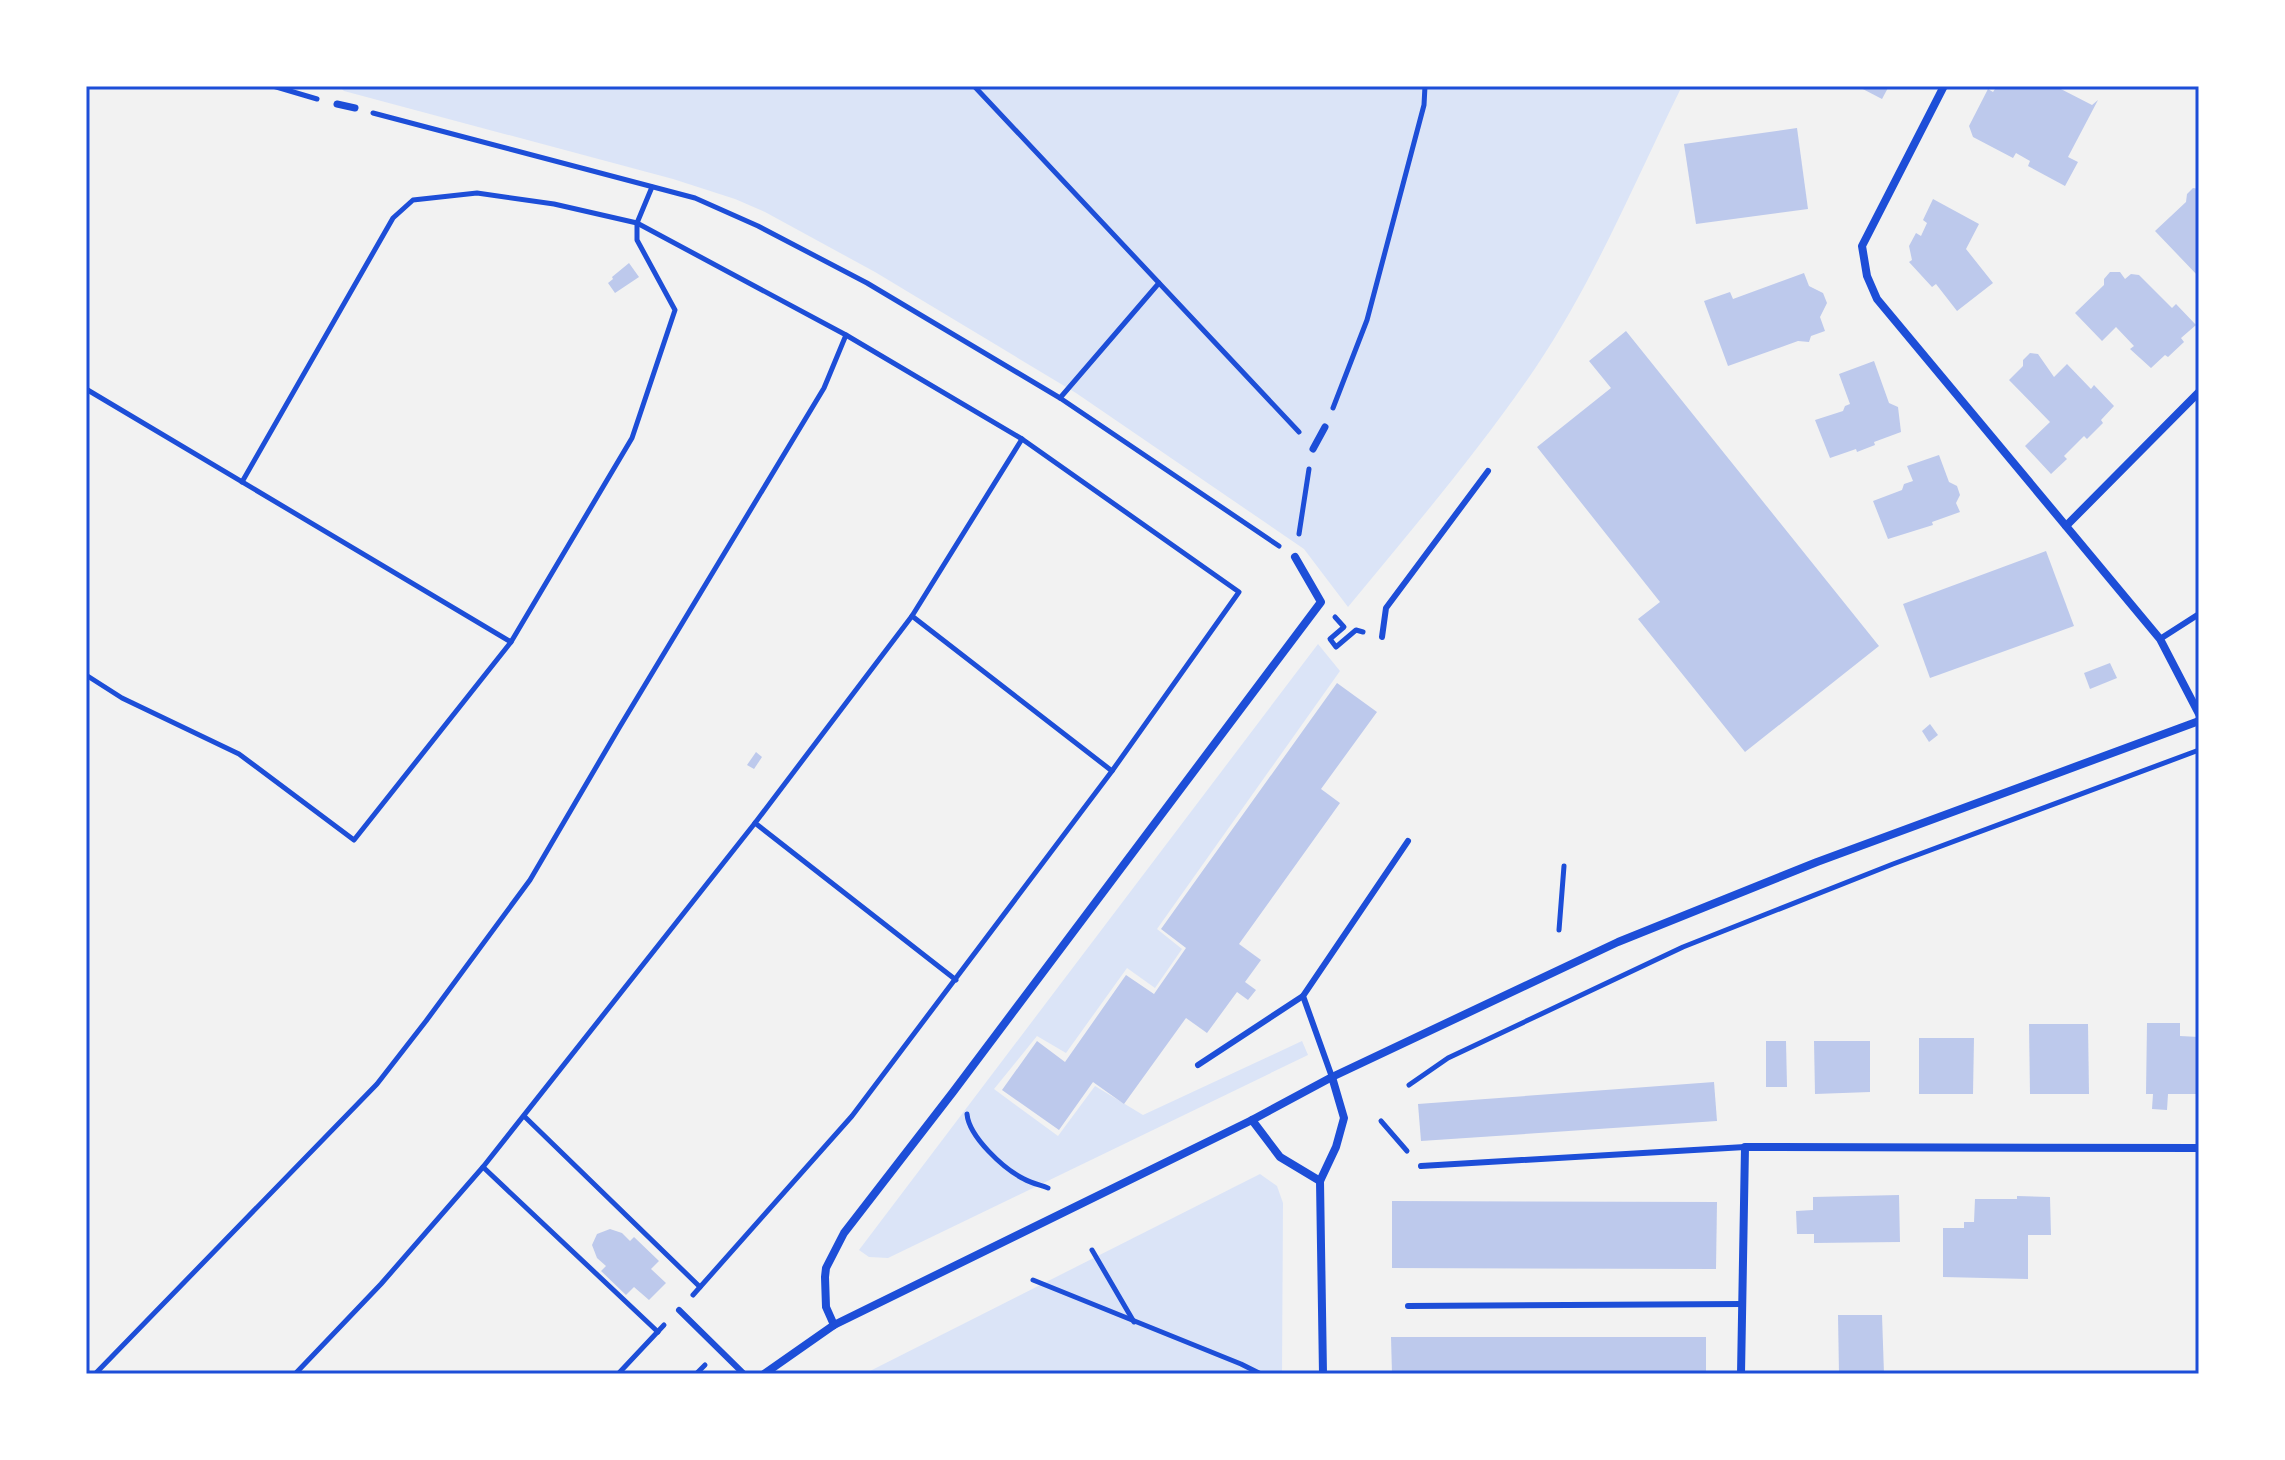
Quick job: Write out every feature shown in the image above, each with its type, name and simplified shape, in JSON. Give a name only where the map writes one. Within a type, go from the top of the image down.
[{"type":"street","points":[[1944,86],[1862,246],[1867,276],[1877,299],[2160,639],[2199,714]]},
{"type":"street","points":[[337,104],[355,108]]},
{"type":"street","points":[[2066,526],[2199,392]]},
{"type":"street","points":[[1313,449],[1325,427]]},
{"type":"street","points":[[834,1325],[826,1307],[825,1277],[826,1268],[844,1233],[1321,602],[1295,557]]},
{"type":"street","points":[[764,1374],[834,1325],[1252,1120],[1332,1077],[1618,942],[1706,905],[2199,721]]},
{"type":"street","points":[[1323,1374],[1320,1181],[1336,1147],[1344,1118],[1332,1077]]},
{"type":"street","points":[[1252,1120],[1280,1157],[1320,1181]]},
{"type":"street","points":[[1741,1374],[1745,1147],[2199,1148]]},
{"type":"lane","points":[[1382,637],[1386,608],[1488,471]]},
{"type":"lane","points":[[2160,639],[2199,614]]},
{"type":"lane","points":[[1198,1065],[1303,996],[1408,841]]},
{"type":"lane","points":[[1303,996],[1332,1077]]},
{"type":"lane","points":[[1421,1166],[1745,1147]]},
{"type":"lane","points":[[1408,1306],[1742,1304]]},
{"type":"lane","points":[[679,1310],[744,1374]]},
{"type":"path","points":[[273,86],[294,93],[298,86]]},
{"type":"path","points":[[355,108],[695,198],[790,242],[906,305],[1060,398],[1295,557],[1313,449],[974,86]]},
{"type":"path","points":[[1325,427],[1367,320],[1420,120],[1425,86]]},
{"type":"path","points":[[86,675],[122,698],[239,754],[354,840],[511,642],[632,438],[675,310],[637,240],[637,223],[652,187]]},
{"type":"path","points":[[242,482],[393,218],[413,200],[477,193],[554,204],[637,223],[846,335],[1022,439],[1239,592],[1112,771],[852,1116],[618,1374]]},
{"type":"path","points":[[1060,398],[1159,283]]},
{"type":"path","points":[[95,1374],[377,1084],[530,880],[824,388],[846,335]]},
{"type":"path","points":[[86,389],[511,642]]},
{"type":"path","points":[[295,1374],[381,1284],[483,1167],[755,823],[912,616],[1022,439]]},
{"type":"path","points":[[912,616],[1112,771]]},
{"type":"path","points":[[1344,627],[1330,639],[1336,647],[1356,630]]},
{"type":"path","points":[[1409,1085],[1448,1058],[1683,947],[1893,864],[2199,750]]},
{"type":"path","points":[[755,823],[956,980]]},
{"type":"path","points":[[1559,930],[1564,866]]},
{"type":"path","points":[[953,1092],[966,1107],[968,1124],[985,1148],[1023,1179],[1048,1188]]},
{"type":"path","points":[[524,1116],[700,1287]]},
{"type":"path","points":[[1381,1121],[1421,1166]]},
{"type":"path","points":[[483,1167],[658,1332]]},
{"type":"path","points":[[1092,1250],[1134,1322]]},
{"type":"path","points":[[1033,1280],[1261,1374]]},
{"type":"path","points":[[696,1374],[706,1364]]},
{"type":"shaded area","points":[[339,86],[1682,86],[1596,264],[1536,367],[1469,459],[1348,607],[1304,549],[1076,393],[875,272],[765,212],[673,179],[344,91]]},
{"type":"shaded area","points":[[1318,644],[1340,671],[1157,929],[1182,949],[1155,988],[1127,968],[1066,1053],[1037,1036],[994,1089],[1058,1136],[1095,1086],[1143,1115],[1302,1041],[1308,1055],[888,1258],[869,1257],[859,1250]]},
{"type":"shaded area","points":[[1260,1174],[1277,1186],[1283,1203],[1282,1374],[864,1374]]},
{"type":"building","points":[[1857,86],[1889,86],[1882,99]]},
{"type":"building","points":[[1997,86],[2055,86],[2092,105],[2098,100],[2068,157],[2078,162],[2065,186],[2028,166],[2030,161],[2016,153],[2013,158],[1973,137],[1969,126],[1988,89],[1993,92]]},
{"type":"building","points":[[1797,128],[1808,209],[1696,224],[1684,144]]},
{"type":"building","points":[[2193,188],[2199,189],[2199,277],[2155,231],[2186,202],[2187,194]]},
{"type":"building","points":[[1933,199],[1979,224],[1966,249],[1993,283],[1957,311],[1936,284],[1932,287],[1909,262],[1912,260],[1909,246],[1916,233],[1921,236],[1927,223],[1923,220]]},
{"type":"building","points":[[629,263],[639,277],[615,293],[608,283]]},
{"type":"building","points":[[2110,272],[2120,272],[2125,279],[2131,274],[2139,275],[2172,308],[2176,304],[2196,325],[2181,338],[2184,342],[2151,368],[2130,349],[2134,346],[2116,327],[2102,341],[2075,313],[2104,285],[2104,279]]},
{"type":"building","points":[[1804,273],[1809,286],[1823,293],[1827,303],[1820,317],[1825,331],[1811,336],[1809,342],[1798,341],[1728,366],[1704,301],[1730,292],[1733,299]]},
{"type":"building","points":[[1626,331],[1879,646],[1745,752],[1638,619],[1660,602],[1537,447],[1611,388],[1589,361]]},
{"type":"building","points":[[2030,353],[2038,354],[2054,377],[2067,364],[2091,389],[2094,385],[2114,406],[2101,420],[2103,423],[2087,439],[2084,436],[2051,474],[2025,446],[2050,422],[2009,380],[2023,366],[2023,360]]},
{"type":"building","points":[[1874,361],[1889,403],[1898,407],[1901,432],[1857,452],[1856,449],[1830,458],[1815,420],[1843,411],[1850,404],[1839,374]]},
{"type":"building","points":[[1939,455],[1949,482],[1957,486],[1960,495],[1956,503],[1960,512],[1932,522],[1933,525],[1888,539],[1873,501],[1902,490],[1904,484],[1913,481],[1907,466]]},
{"type":"building","points":[[2046,551],[2074,626],[1930,678],[1903,604]]},
{"type":"building","points":[[2110,663],[2117,678],[2090,689],[2084,673]]},
{"type":"building","points":[[1337,683],[1377,712],[1321,789],[1340,803],[1239,944],[1261,960],[1245,982],[1256,990],[1248,1000],[1237,992],[1207,1033],[1186,1018],[1124,1104],[1093,1082],[1059,1130],[1002,1090],[1037,1041],[1065,1062],[1126,975],[1154,994],[1186,948],[1161,929]]},
{"type":"building","points":[[1930,724],[1938,735],[1929,742],[1922,731]]},
{"type":"building","points":[[756,752],[762,757],[754,769],[747,765]]},
{"type":"building","points":[[2147,1023],[2180,1023],[2180,1036],[2199,1037],[2199,1094],[2168,1094],[2167,1110],[2152,1109],[2153,1094],[2146,1094]]},
{"type":"building","points":[[2029,1024],[2088,1024],[2089,1094],[2030,1094]]},
{"type":"building","points":[[1919,1038],[1974,1038],[1973,1094],[1919,1094]]},
{"type":"building","points":[[1766,1041],[1786,1041],[1787,1087],[1766,1087]]},
{"type":"building","points":[[1814,1041],[1870,1041],[1870,1092],[1815,1094]]},
{"type":"building","points":[[1714,1082],[1717,1121],[1421,1141],[1418,1104]]},
{"type":"building","points":[[1899,1195],[1900,1242],[1814,1243],[1814,1234],[1797,1234],[1796,1211],[1813,1210],[1813,1197]]},
{"type":"building","points":[[2017,1196],[2050,1197],[2051,1235],[2028,1235],[2028,1279],[1943,1277],[1943,1228],[1964,1228],[1964,1222],[1974,1222],[1975,1199],[2017,1199]]},
{"type":"building","points":[[1392,1201],[1717,1202],[1716,1269],[1392,1268]]},
{"type":"building","points":[[610,1229],[622,1233],[630,1241],[634,1237],[659,1261],[651,1269],[666,1283],[649,1300],[634,1287],[626,1295],[601,1271],[606,1266],[597,1258],[592,1245],[597,1234]]},
{"type":"building","points":[[1838,1315],[1882,1315],[1884,1374],[1839,1374]]},
{"type":"building","points":[[1391,1337],[1706,1337],[1706,1374],[1392,1374]]}]
